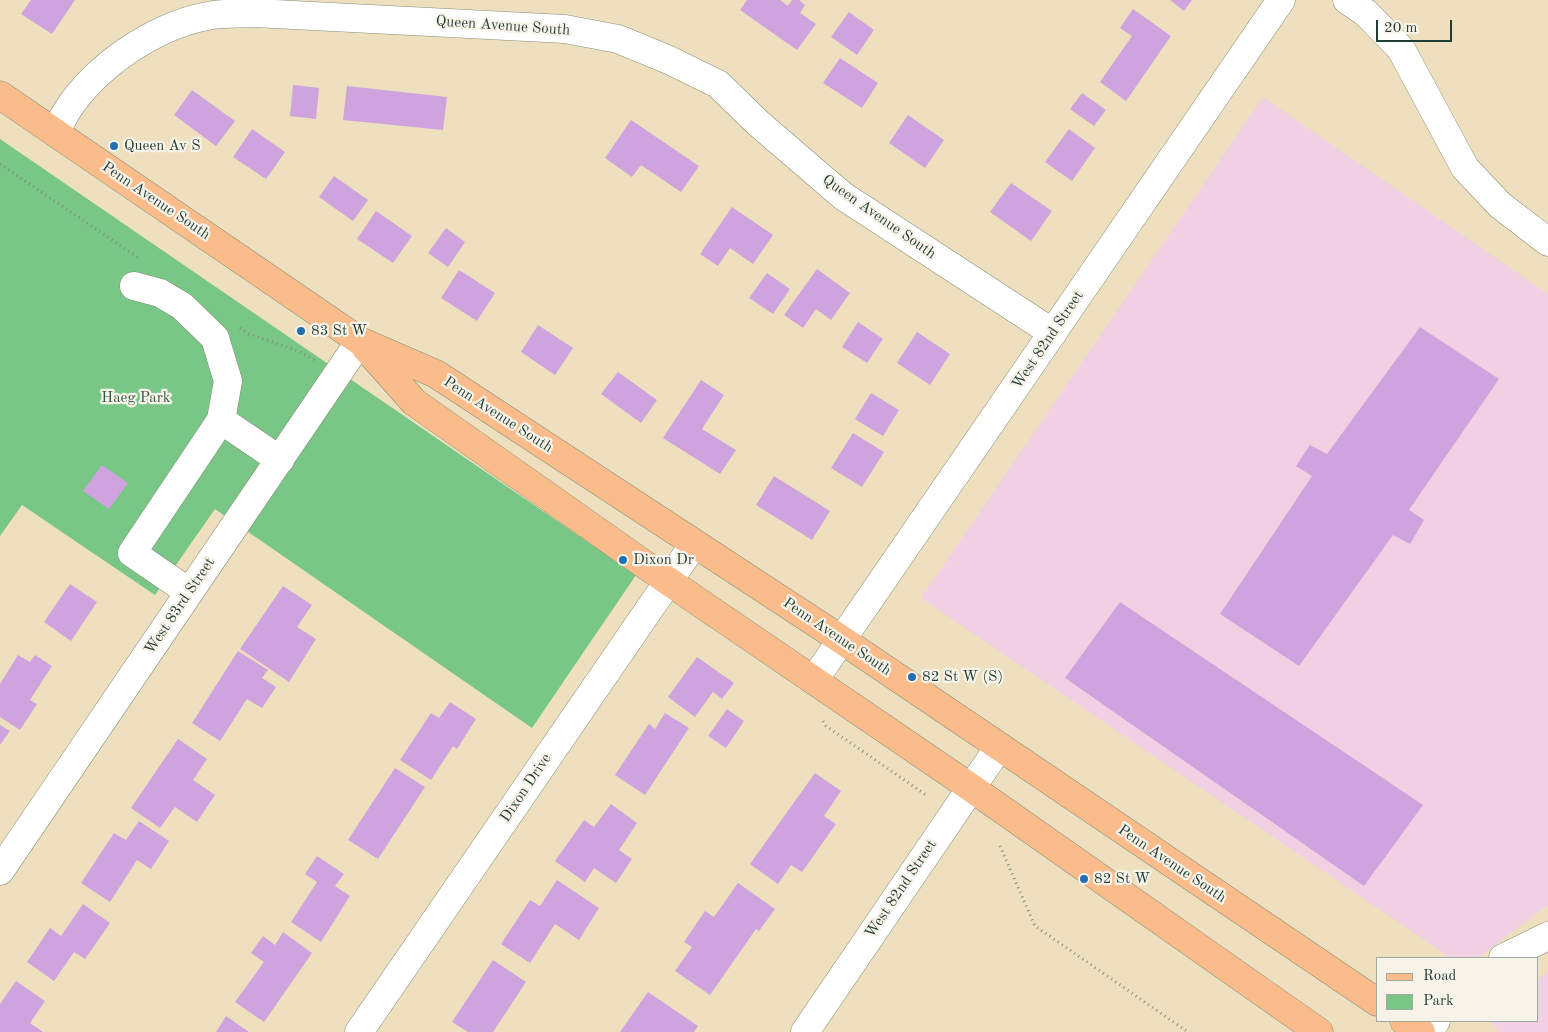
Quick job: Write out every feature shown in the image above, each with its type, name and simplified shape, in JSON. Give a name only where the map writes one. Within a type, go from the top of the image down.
[{"type":"main road","name":"Penn Avenue South","points":[[0,94],[360,341],[436,374],[842,640],[1376,1001]]},
{"type":"main road","name":"Penn Avenue South","points":[[360,341],[414,402],[668,581],[970,787],[1319,1032]]},
{"type":"main road","points":[[1406,1022],[1421,1032]]},
{"type":"street","name":"West 82nd Street","points":[[814,680],[1281,0]]},
{"type":"street","points":[[1347,0],[1366,13],[1402,48],[1465,168],[1500,205],[1548,242]]},
{"type":"street","name":"Queen Avenue South","points":[[55,132],[73,102],[101,72],[134,47],[173,26],[213,15],[255,13],[565,29],[618,39],[669,60],[718,84],[758,124],[843,196],[1053,333]]},
{"type":"street","points":[[134,286],[160,293],[182,306],[215,338],[228,381],[221,420],[132,553],[189,592]]},
{"type":"street","name":"West 83rd Street","points":[[0,870],[360,341]]},
{"type":"street","points":[[221,420],[280,460]]},
{"type":"street","name":"Dixon Drive","points":[[359,1032],[694,544]]},
{"type":"street","name":"West 82nd Street","points":[[805,1032],[998,747]]},
{"type":"street","points":[[1505,957],[1548,936]]},
{"type":"path","points":[[822,719],[826,726],[926,795]]},
{"type":"path","points":[[1000,846],[1035,926],[1188,1032]]},
{"type":"shaded area","points":[[1263,97],[1548,294],[1548,905],[1479,957],[1450,957],[921,598]]},
{"type":"shaded area","points":[[1548,972],[1548,1032],[1499,1032],[1492,1022],[1538,1022],[1538,979]]},
{"type":"green space","name":"Haeg Park","points":[[0,139],[636,575],[532,728],[215,509],[155,595],[22,505],[0,536]]},
{"type":"building","points":[[31,0],[75,0],[52,34],[21,14]]},
{"type":"building","points":[[747,0],[780,0],[788,6],[792,0],[799,0],[805,5],[800,13],[816,24],[797,50],[740,10]]},
{"type":"building","points":[[1170,0],[1192,0],[1184,11]]},
{"type":"building","points":[[1133,9],[1171,36],[1126,101],[1100,82],[1132,36],[1120,28]]},
{"type":"building","points":[[849,12],[874,30],[857,55],[831,37]]},
{"type":"building","points":[[840,58],[878,83],[862,108],[823,83]]},
{"type":"building","points":[[293,85],[319,88],[316,119],[290,116]]},
{"type":"building","points":[[347,86],[447,97],[443,130],[343,120]]},
{"type":"building","points":[[192,90],[235,121],[216,146],[174,115]]},
{"type":"building","points":[[1082,93],[1106,110],[1094,126],[1070,109]]},
{"type":"building","points":[[908,115],[944,140],[925,168],[889,143]]},
{"type":"building","points":[[631,120],[699,166],[681,192],[641,165],[632,177],[605,158]]},
{"type":"building","points":[[252,129],[285,152],[266,179],[233,157]]},
{"type":"building","points":[[1069,129],[1095,148],[1072,181],[1045,162]]},
{"type":"building","points":[[334,176],[368,200],[353,221],[319,197]]},
{"type":"building","points":[[1011,183],[1052,211],[1031,241],[990,212]]},
{"type":"building","points":[[732,207],[773,235],[753,264],[730,248],[718,266],[700,254]]},
{"type":"building","points":[[376,211],[412,236],[393,263],[357,239]]},
{"type":"building","points":[[446,228],[465,242],[448,267],[428,253]]},
{"type":"building","points":[[817,269],[850,293],[831,320],[816,309],[803,328],[784,315]]},
{"type":"building","points":[[459,270],[495,293],[477,321],[441,298]]},
{"type":"building","points":[[767,273],[790,289],[773,314],[749,298]]},
{"type":"building","points":[[858,322],[883,339],[867,363],[842,347]]},
{"type":"building","points":[[538,325],[573,348],[555,375],[521,352]]},
{"type":"building","points":[[1420,327],[1499,379],[1409,510],[1424,520],[1410,544],[1393,535],[1299,666],[1220,614],[1312,476],[1296,466],[1310,445],[1327,454]]},
{"type":"building","points":[[917,332],[950,354],[930,385],[897,363]]},
{"type":"building","points":[[618,372],[657,400],[641,423],[601,394]]},
{"type":"building","points":[[701,380],[724,395],[702,429],[736,450],[720,474],[663,438]]},
{"type":"building","points":[[871,393],[899,410],[883,436],[855,419]]},
{"type":"building","points":[[853,433],[884,452],[862,487],[831,468]]},
{"type":"building","points":[[102,465],[128,483],[109,509],[83,491]]},
{"type":"building","points":[[774,476],[830,511],[812,540],[756,505]]},
{"type":"building","points":[[70,584],[97,602],[71,641],[44,622]]},
{"type":"building","points":[[283,586],[312,605],[297,627],[316,639],[289,682],[240,649]]},
{"type":"building","points":[[1120,602],[1423,805],[1364,886],[1065,678]]},
{"type":"building","points":[[238,651],[268,670],[262,678],[276,687],[262,708],[247,699],[220,741],[192,723]]},
{"type":"building","points":[[18,655],[30,662],[35,655],[52,666],[30,700],[37,704],[20,730],[0,717],[0,684]]},
{"type":"building","points":[[697,657],[734,683],[722,699],[713,692],[695,717],[668,697]]},
{"type":"building","points":[[450,702],[476,719],[457,749],[453,746],[431,780],[400,760],[431,713],[439,718]]},
{"type":"building","points":[[727,709],[744,721],[726,748],[708,736]]},
{"type":"building","points":[[665,713],[689,728],[645,795],[615,775],[649,724],[655,729]]},
{"type":"building","points":[[0,725],[10,731],[0,745]]},
{"type":"building","points":[[178,739],[207,759],[193,780],[215,795],[197,822],[175,807],[160,828],[131,808]]},
{"type":"building","points":[[395,768],[425,787],[378,859],[348,840]]},
{"type":"building","points":[[815,773],[841,791],[824,816],[836,824],[802,872],[791,865],[778,884],[750,864]]},
{"type":"building","points":[[611,804],[637,823],[619,850],[632,859],[616,883],[594,868],[585,882],[555,861],[584,820],[594,827]]},
{"type":"building","points":[[139,821],[169,841],[151,869],[137,860],[110,902],[81,883],[114,833],[126,840]]},
{"type":"building","points":[[317,856],[344,874],[335,886],[350,896],[321,942],[291,922],[317,882],[305,874]]},
{"type":"building","points":[[557,880],[599,908],[579,940],[555,924],[530,963],[501,944],[530,900],[540,906]]},
{"type":"building","points":[[738,883],[775,909],[759,931],[756,929],[710,995],[675,971],[692,947],[684,942],[705,911],[714,917]]},
{"type":"building","points":[[83,904],[110,923],[85,959],[74,952],[54,981],[27,962],[50,928],[61,936]]},
{"type":"building","points":[[283,932],[312,953],[264,1022],[235,1002],[264,962],[251,953],[263,936],[275,945]]},
{"type":"building","points":[[493,960],[526,982],[493,1032],[468,1032],[452,1022]]},
{"type":"building","points":[[16,981],[45,1001],[30,1023],[43,1032],[0,1032],[0,1004]]},
{"type":"building","points":[[648,992],[698,1026],[694,1032],[620,1032]]},
{"type":"building","points":[[226,1016],[249,1032],[216,1032]]},
{"type":"place","name":"Queen Av S","points":[[114,146]]},
{"type":"place","name":"83 St W","points":[[301,331]]},
{"type":"place","name":"Dixon Dr","points":[[623,560]]},
{"type":"place","name":"82 St W (S)","points":[[912,677]]},
{"type":"place","name":"82 St W","points":[[1084,879]]}]
